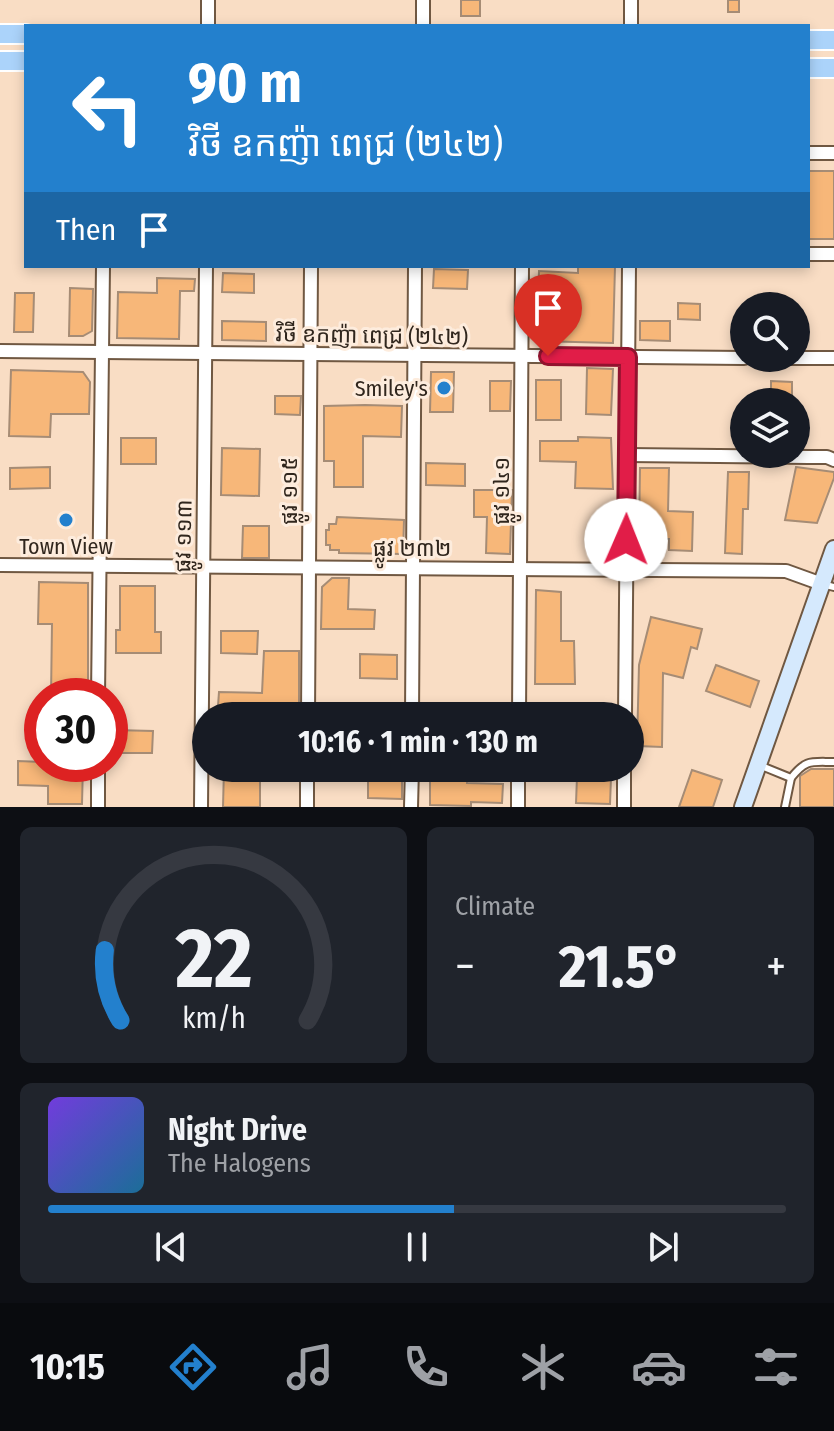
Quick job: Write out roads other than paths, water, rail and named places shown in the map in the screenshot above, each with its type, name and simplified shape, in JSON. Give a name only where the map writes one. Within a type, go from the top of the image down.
[{"type":"main road","points":[[0,34],[24,34]]},
{"type":"main road","points":[[810,40],[834,40]]},
{"type":"main road","points":[[0,61],[24,61]]},
{"type":"main road","points":[[810,68],[834,68]]},
{"type":"street","points":[[208,0],[208,24]]},
{"type":"street","points":[[423,0],[423,24]]},
{"type":"street","points":[[631,0],[631,24]]},
{"type":"street","points":[[810,153],[834,153]]},
{"type":"street","points":[[810,254],[834,254]]},
{"type":"street","points":[[98,678],[103,268]]},
{"type":"street","name":"ផ្លូវ ១១៣","points":[[201,807],[206,268]]},
{"type":"street","name":"ផ្លូវ ១១៥","points":[[308,702],[311,268]]},
{"type":"street","points":[[412,702],[415,268]]},
{"type":"street","name":"ផ្លូវ ១៤១","points":[[519,702],[522,268]]},
{"type":"street","points":[[625,702],[629,268]]},
{"type":"street","name":"វិថី ឧកញ៉ា ពេជ្រ (២៤២)","points":[[0,351],[730,358]]},
{"type":"street","points":[[810,358],[834,358]]},
{"type":"street","points":[[627,455],[818,457],[834,460]]},
{"type":"street","points":[[744,807],[828,585],[834,549]]},
{"type":"street","name":"ផ្លូវ ២៣២","points":[[0,565],[786,571],[828,585]]},
{"type":"street","points":[[98,782],[98,807]]},
{"type":"street","points":[[307,782],[307,807]]},
{"type":"street","points":[[411,807],[412,782]]},
{"type":"street","points":[[518,782],[518,807]]},
{"type":"street","points":[[624,782],[624,807]]},
{"type":"lane","points":[[785,807],[791,778],[801,765],[834,762]]},
{"type":"lane","points":[[758,765],[791,778]]},
{"type":"place","name":"Smiley's","points":[[444,388]]},
{"type":"place","name":"Town View","points":[[66,520]]}]
